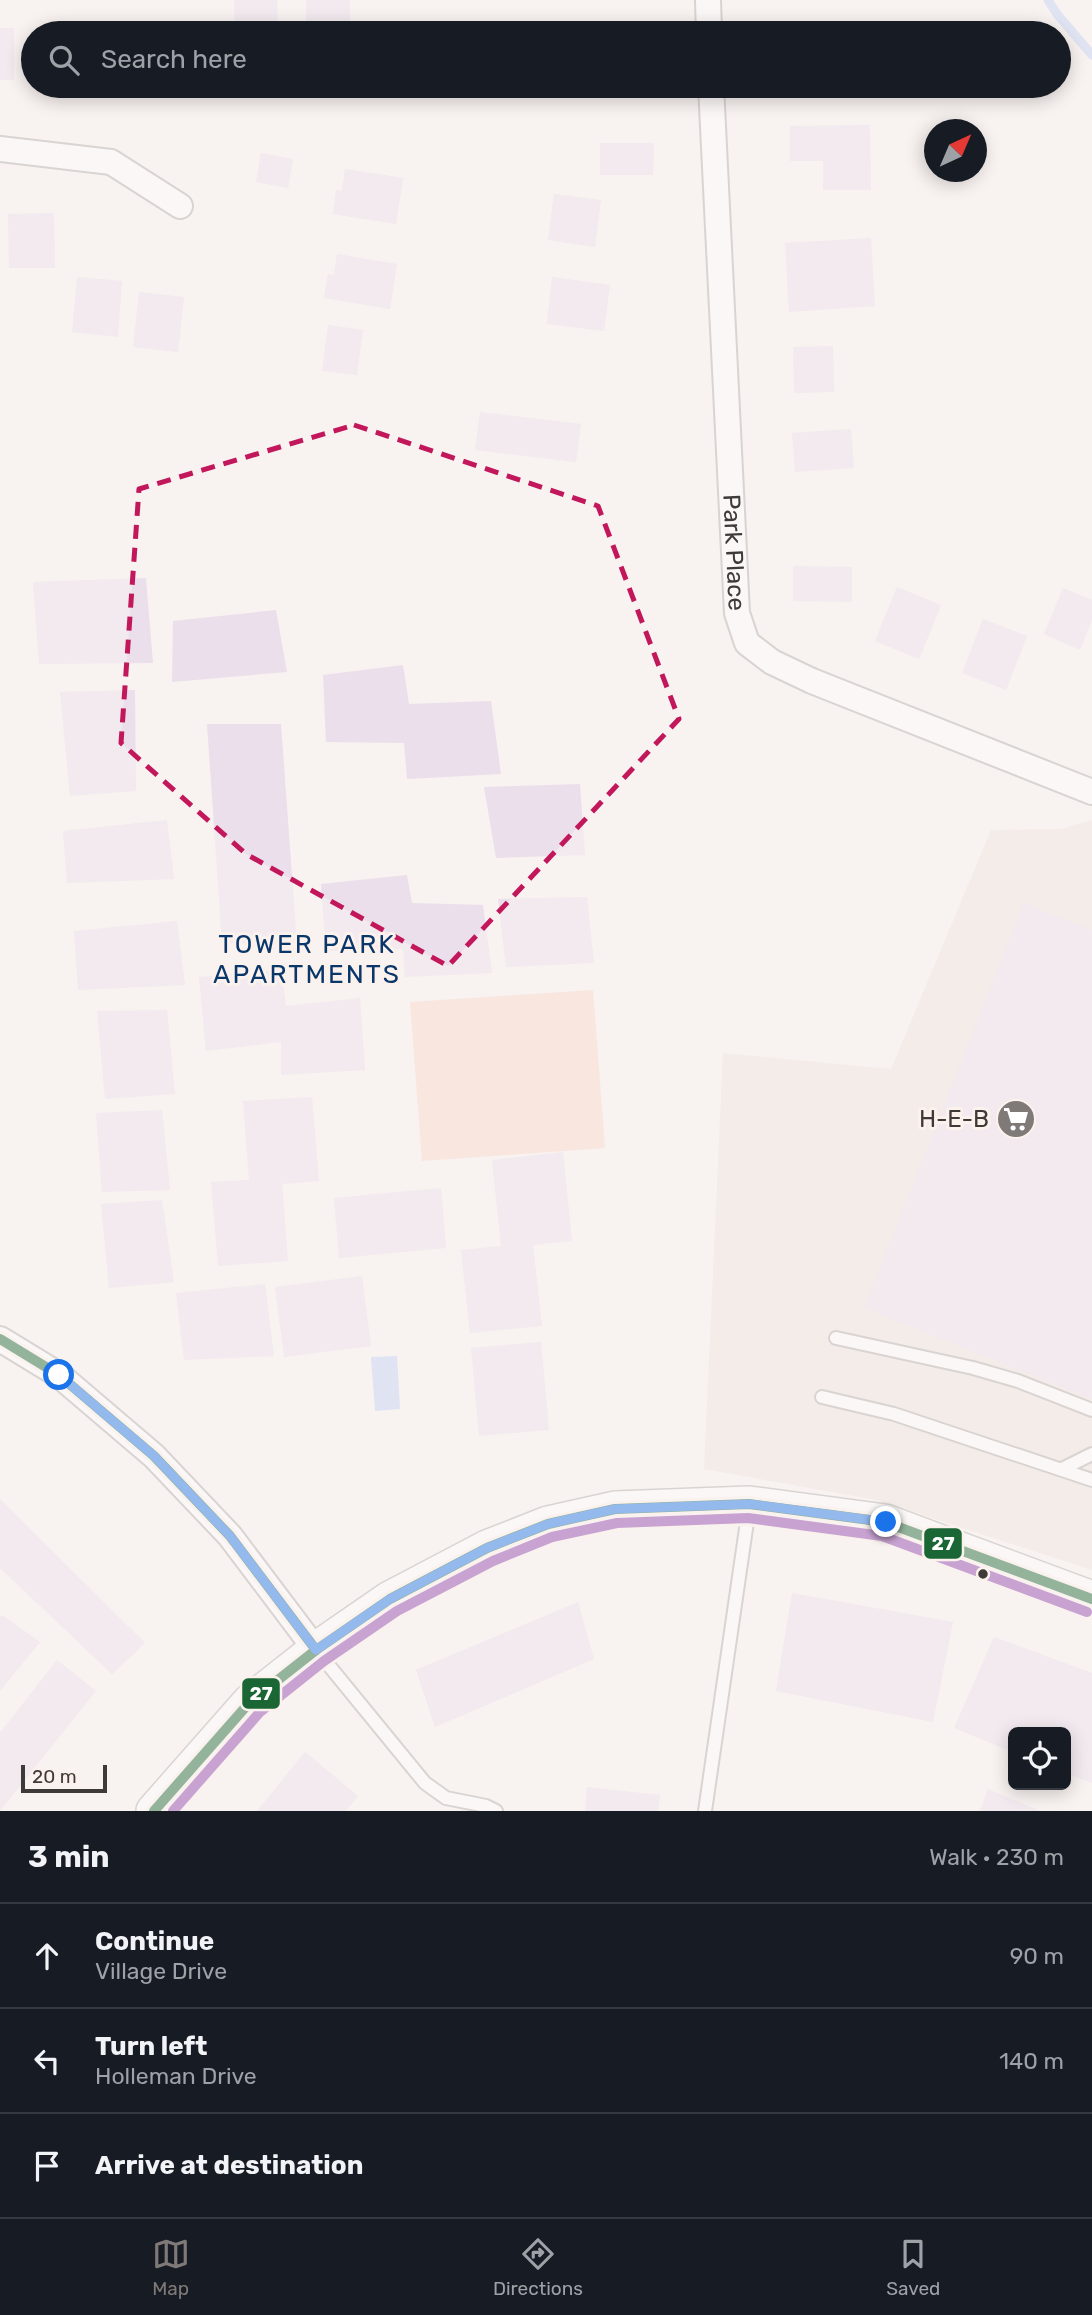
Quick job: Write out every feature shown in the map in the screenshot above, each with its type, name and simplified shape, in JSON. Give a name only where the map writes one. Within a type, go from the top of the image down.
[{"type":"street","points":[[708,0],[709,21]]},
{"type":"street","name":"Park Place","points":[[712,98],[737,613],[747,643],[772,662],[812,681],[1092,792]]},
{"type":"street","points":[[0,149],[111,162],[180,206]]},
{"type":"street","points":[[0,1339],[59,1375],[154,1456],[230,1536],[316,1650]]},
{"type":"street","points":[[154,1811],[250,1702],[316,1650],[390,1599],[487,1548],[548,1524],[615,1509],[750,1504],[886,1522],[1092,1600]]},
{"type":"lane","points":[[836,1338],[973,1368],[1018,1381],[1092,1410]]},
{"type":"lane","points":[[822,1397],[894,1414],[1092,1480]]},
{"type":"lane","points":[[1062,1469],[1092,1454]]},
{"type":"lane","points":[[705,1811],[750,1504]]},
{"type":"lane","points":[[316,1650],[425,1783],[446,1798],[496,1811]]},
{"type":"highlighted area","points":[[354,425],[598,506],[679,719],[448,966],[246,854],[121,743],[139,489]]},
{"type":"shaded area","points":[[1092,820],[1092,1570],[876,1500],[704,1469],[723,1053],[891,1069],[991,830],[1061,829]]},
{"type":"shaded area","points":[[593,990],[605,1148],[422,1161],[410,1002]]},
{"type":"water","points":[[397,1356],[400,1409],[375,1411],[371,1357]]},
{"type":"building","points":[[234,0],[277,0],[278,21],[235,21]]},
{"type":"building","points":[[306,0],[350,0],[350,21],[306,21]]},
{"type":"building","points":[[0,28],[14,28],[14,80],[0,80]]},
{"type":"building","points":[[870,125],[871,190],[823,190],[823,161],[790,161],[790,126]]},
{"type":"building","points":[[600,143],[654,143],[653,175],[600,175]]},
{"type":"building","points":[[261,153],[293,159],[288,188],[256,182]]},
{"type":"building","points":[[345,169],[403,178],[396,224],[333,214],[336,190],[342,191]]},
{"type":"building","points":[[554,194],[601,200],[595,247],[548,240]]},
{"type":"building","points":[[54,213],[55,268],[9,268],[8,214]]},
{"type":"building","points":[[871,238],[875,306],[789,312],[785,243]]},
{"type":"building","points":[[337,254],[397,264],[390,309],[324,298],[328,274],[334,275]]},
{"type":"building","points":[[77,277],[122,281],[118,337],[72,332]]},
{"type":"building","points":[[552,277],[610,285],[604,331],[547,324]]},
{"type":"building","points":[[139,292],[184,297],[178,352],[133,347]]},
{"type":"building","points":[[328,325],[363,330],[357,375],[322,371]]},
{"type":"building","points":[[833,346],[834,392],[794,393],[793,347]]},
{"type":"building","points":[[480,412],[581,424],[576,462],[475,450]]},
{"type":"building","points":[[851,429],[854,468],[795,472],[792,433]]},
{"type":"building","points":[[793,566],[852,567],[852,602],[793,601]]},
{"type":"building","points":[[146,578],[153,663],[39,664],[33,582]]},
{"type":"building","points":[[897,587],[941,605],[919,659],[875,641]]},
{"type":"building","points":[[1063,588],[1092,600],[1092,620],[1080,650],[1044,634]]},
{"type":"building","points":[[276,610],[287,672],[172,682],[173,621]]},
{"type":"building","points":[[983,619],[1027,636],[1006,690],[962,673]]},
{"type":"building","points":[[403,665],[409,704],[491,701],[501,774],[407,779],[404,743],[326,742],[323,675]]},
{"type":"building","points":[[135,690],[136,791],[70,796],[60,692]]},
{"type":"building","points":[[207,724],[281,724],[297,944],[222,943]]},
{"type":"building","points":[[580,784],[585,855],[496,858],[484,787]]},
{"type":"building","points":[[167,820],[174,879],[67,883],[63,831]]},
{"type":"building","points":[[407,875],[412,903],[483,905],[492,973],[405,977],[403,949],[326,951],[321,884]]},
{"type":"building","points":[[587,897],[594,963],[506,967],[498,899]]},
{"type":"building","name":"H-E-B","points":[[1024,903],[1092,930],[1092,1399],[864,1308]]},
{"type":"building","points":[[177,921],[185,985],[78,990],[74,931]]},
{"type":"building","points":[[281,970],[286,1006],[360,998],[365,1070],[281,1075],[281,1042],[206,1051],[199,977]]},
{"type":"building","points":[[167,1010],[175,1094],[105,1099],[97,1011]]},
{"type":"building","points":[[312,1097],[319,1181],[282,1184],[288,1261],[218,1266],[211,1182],[249,1180],[243,1101]]},
{"type":"building","points":[[162,1110],[170,1190],[102,1192],[96,1113]]},
{"type":"building","points":[[563,1152],[572,1241],[533,1245],[542,1326],[470,1333],[461,1250],[501,1246],[492,1160]]},
{"type":"building","points":[[441,1188],[446,1248],[339,1258],[334,1198]]},
{"type":"building","points":[[162,1200],[174,1282],[109,1288],[101,1204]]},
{"type":"building","points":[[362,1276],[371,1346],[284,1357],[275,1287]]},
{"type":"building","points":[[265,1284],[274,1356],[184,1360],[176,1293]]},
{"type":"building","points":[[541,1342],[549,1430],[479,1436],[471,1348]]},
{"type":"building","points":[[0,1499],[145,1643],[112,1674],[0,1568]]},
{"type":"building","points":[[792,1593],[953,1622],[933,1722],[776,1691]]},
{"type":"building","points":[[578,1602],[594,1659],[435,1727],[416,1670]]},
{"type":"building","points":[[2,1615],[40,1642],[0,1691],[0,1617]]},
{"type":"building","points":[[994,1637],[1092,1673],[1092,1783],[1071,1775],[1071,1727],[1008,1727],[1008,1750],[954,1728]]},
{"type":"building","points":[[57,1660],[96,1691],[0,1811],[0,1733]]},
{"type":"building","points":[[305,1752],[358,1796],[346,1811],[257,1811]]},
{"type":"building","points":[[587,1787],[660,1795],[658,1811],[585,1811]]},
{"type":"building","points":[[988,1789],[1040,1811],[980,1811]]},
{"type":"waterway","points":[[1048,0],[1063,21]]},
{"type":"waterway","points":[[1071,30],[1092,55]]},
{"type":"transit line","name":"27","points":[[0,1339],[59,1375],[154,1456],[230,1536],[316,1650]]},
{"type":"transit line","name":"27","points":[[154,1811],[250,1702],[316,1650],[390,1599],[487,1548],[548,1524],[615,1509],[749,1504],[885,1522],[1092,1599]]},
{"type":"transit line","points":[[173,1811],[260,1712],[324,1661],[397,1611],[493,1561],[552,1537],[617,1523],[748,1518],[882,1536],[1087,1612]]},
{"type":"place","name":"H-E-B","points":[[1016,1119]]},
{"type":"district","name":"TOWER PARK APARTMENTS","points":[[307,959]]},
{"type":"route","points":[[59,1375],[154,1456],[230,1536],[316,1650],[390,1599],[487,1548],[548,1524],[615,1509],[750,1504],[886,1522]]}]
